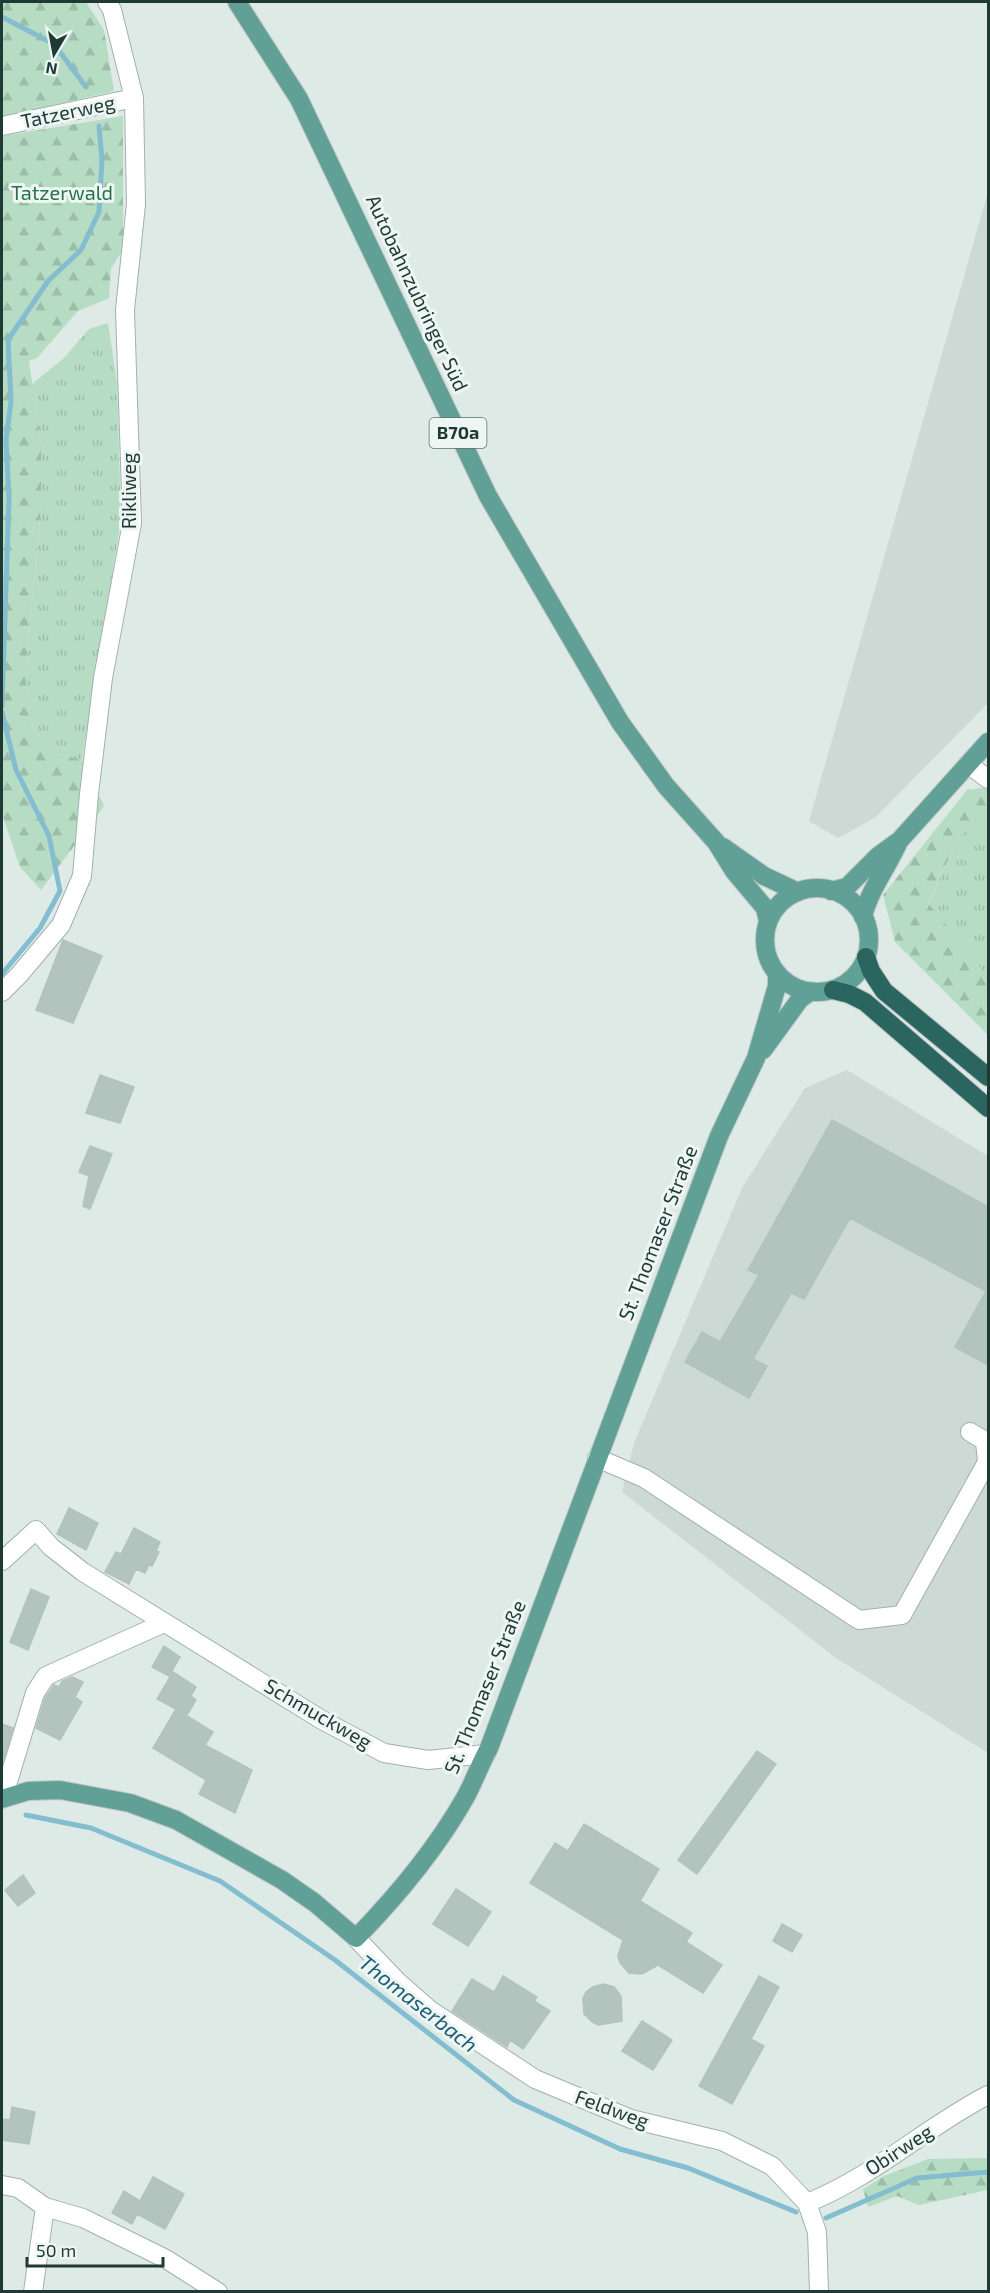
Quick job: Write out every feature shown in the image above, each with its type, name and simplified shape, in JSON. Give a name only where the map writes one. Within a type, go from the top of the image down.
[{"type":"highway","points":[[866,957],[871,971],[884,991],[988,1077]]},
{"type":"highway","points":[[833,990],[849,994],[865,1002],[988,1108]]},
{"type":"main road","name":"Autobahnzubringer Süd","points":[[237,2],[299,99],[488,496],[620,722],[666,786],[716,842],[734,871],[765,908],[768,921]]},
{"type":"main road","points":[[831,891],[848,887],[878,856],[900,840],[988,742]]},
{"type":"main road","points":[[863,917],[866,903],[900,840]]},
{"type":"main road","name":"Autobahnzubringer Süd","points":[[716,842],[764,876],[798,892]]},
{"type":"main road","points":[[815,888],[831,891],[844,896],[855,905],[868,930],[869,944],[866,957],[853,977],[833,990],[810,992],[792,986],[777,974],[766,955],[765,932],[775,909],[786,899],[798,892],[815,888]]},
{"type":"main road","name":"St. Thomaser Straße","points":[[356,1938],[387,1906],[440,1836],[465,1798],[486,1754],[719,1136],[756,1058],[777,986],[777,974]]},
{"type":"main road","name":"St. Thomaser Straße","points":[[756,1058],[800,999],[810,992]]},
{"type":"main road","points":[[2,1799],[28,1791],[60,1790],[130,1803],[176,1820],[282,1880],[315,1903],[356,1938]]},
{"type":"street","name":"Rikliweg","points":[[2,992],[61,925],[82,876],[89,794],[104,678],[132,523],[125,310],[136,204],[134,98],[112,10],[107,2]]},
{"type":"street","name":"Tatzerweg","points":[[2,126],[134,98]]},
{"type":"street","points":[[968,764],[988,779]]},
{"type":"street","points":[[597,1458],[644,1478],[860,1620],[902,1615],[987,1462],[985,1441],[970,1432]]},
{"type":"street","name":"Schmuckweg","points":[[2,1561],[36,1530],[51,1547],[83,1572],[322,1720],[384,1753],[428,1760],[486,1754]]},
{"type":"street","points":[[2,1799],[35,1693],[46,1677],[164,1623]]},
{"type":"street","name":"Feldweg","points":[[356,1938],[397,1981],[430,2010],[536,2079],[631,2120],[722,2141],[772,2166],[807,2203],[817,2232],[819,2292]]},
{"type":"street","name":"Obirweg","points":[[807,2203],[834,2192],[963,2108],[988,2095]]},
{"type":"street","points":[[2,2185],[18,2188],[45,2207],[83,2218],[166,2259],[218,2292]]},
{"type":"street","points":[[33,2292],[45,2207]]},
{"type":"shaded area","points":[[988,192],[988,703],[876,817],[838,838],[809,821]]},
{"type":"shaded area","points":[[847,1070],[988,1156],[988,1753],[836,1658],[622,1492],[634,1443],[742,1188],[805,1088]]},
{"type":"green space","points":[[2,2],[86,2],[104,30],[114,91],[2,117]]},
{"type":"green space","name":"Tatzerwald","points":[[123,116],[123,250],[111,268],[109,298],[78,311],[37,358],[29,361],[41,444],[41,506],[25,677],[31,723],[45,750],[82,760],[104,806],[41,890],[20,867],[2,814],[2,136]]},
{"type":"green space","points":[[108,323],[117,383],[121,520],[82,760],[45,750],[31,723],[25,677],[41,506],[41,444],[32,384],[64,358],[89,329]]},
{"type":"green space","points":[[988,787],[988,821],[986,819],[959,836],[928,903],[988,977],[988,1035],[895,942],[883,895],[967,790]]},
{"type":"green space","points":[[986,819],[988,821],[988,977],[928,904],[959,836]]},
{"type":"green space","points":[[988,2158],[988,2190],[919,2205],[897,2196],[868,2207],[863,2189],[884,2176],[928,2159]]},
{"type":"building","points":[[63,940],[102,956],[73,1023],[36,1010]]},
{"type":"building","points":[[100,1075],[134,1087],[120,1123],[86,1113]]},
{"type":"building","points":[[832,1120],[988,1207],[988,1365],[955,1347],[986,1291],[850,1218],[804,1299],[791,1293],[753,1359],[767,1366],[749,1398],[685,1362],[702,1332],[720,1342],[759,1275],[748,1270]]},
{"type":"building","points":[[90,1146],[112,1154],[90,1209],[83,1206],[89,1176],[79,1172]]},
{"type":"building","points":[[69,1508],[98,1523],[86,1550],[57,1534]]},
{"type":"building","points":[[134,1528],[160,1542],[156,1551],[159,1552],[152,1566],[149,1565],[145,1573],[136,1569],[129,1584],[105,1572],[116,1552],[121,1554]]},
{"type":"building","points":[[31,1589],[49,1597],[28,1650],[10,1642]]},
{"type":"building","points":[[164,1646],[180,1657],[169,1676],[152,1667]]},
{"type":"building","points":[[173,1672],[196,1687],[191,1696],[196,1700],[187,1715],[157,1699]]},
{"type":"building","points":[[72,1677],[83,1682],[75,1697],[82,1702],[60,1740],[36,1728],[45,1698],[54,1685],[59,1687],[62,1681]]},
{"type":"building","points":[[176,1709],[213,1732],[205,1745],[252,1770],[235,1813],[199,1794],[206,1780],[153,1748]]},
{"type":"building","points":[[2,1724],[13,1728],[2,1764]]},
{"type":"building","points":[[757,1751],[776,1764],[697,1874],[678,1860]]},
{"type":"building","points":[[584,1824],[659,1869],[640,1901],[692,1933],[686,1942],[722,1965],[703,1993],[658,1965],[642,1974],[629,1973],[620,1963],[618,1956],[623,1940],[530,1883],[555,1843],[568,1851]]},
{"type":"building","points":[[23,1875],[35,1893],[18,1906],[5,1890]]},
{"type":"building","points":[[456,1889],[491,1912],[468,1946],[433,1924]]},
{"type":"building","points":[[782,1924],[802,1935],[792,1952],[773,1941]]},
{"type":"building","points":[[503,1976],[537,1997],[534,2001],[550,2011],[523,2049],[510,2040],[507,2047],[452,2011],[472,1979],[494,1992]]},
{"type":"building","points":[[759,1976],[779,1987],[751,2039],[764,2046],[732,2104],[699,2086]]},
{"type":"building","points":[[603,1984],[614,1987],[621,1996],[622,2021],[598,2025],[584,2014],[583,1999],[586,1992]]},
{"type":"building","points":[[642,2021],[672,2040],[653,2070],[622,2051]]},
{"type":"building","points":[[12,2107],[35,2112],[29,2144],[2,2140],[2,2119],[10,2120]]},
{"type":"building","points":[[153,2177],[184,2194],[165,2229],[137,2214],[132,2224],[112,2213],[124,2191],[140,2201]]},
{"type":"waterway","name":"Thomaserbach","points":[[2,17],[54,44],[86,87]]},
{"type":"waterway","name":"Thomaserbach","points":[[2,706],[9,498],[6,440],[11,402],[8,340],[48,281],[81,250],[99,212],[102,160],[99,126]]},
{"type":"waterway","name":"Thomaserbach","points":[[2,712],[16,770],[49,836],[60,891],[40,928],[2,974]]},
{"type":"waterway","name":"Thomaserbach","points":[[26,1815],[91,1828],[220,1881],[335,1960],[514,2100],[620,2149],[688,2168],[796,2212]]},
{"type":"waterway","name":"Thomaserbach","points":[[826,2218],[917,2178],[988,2172]]}]
